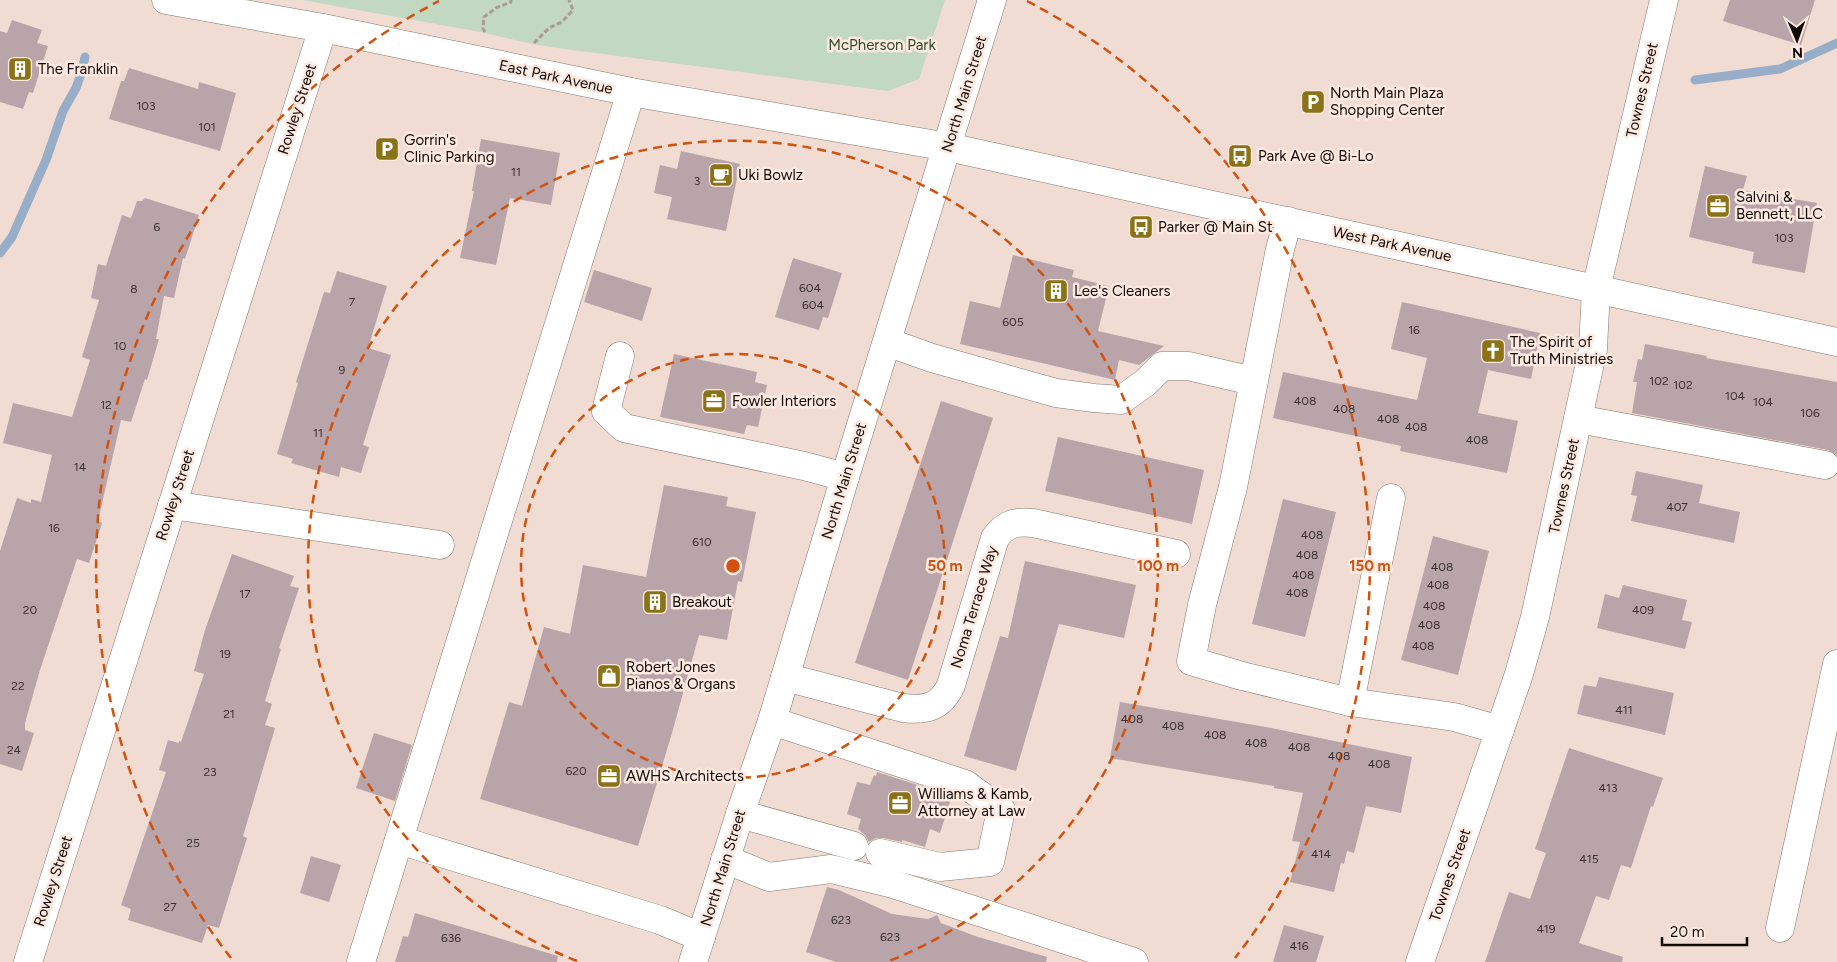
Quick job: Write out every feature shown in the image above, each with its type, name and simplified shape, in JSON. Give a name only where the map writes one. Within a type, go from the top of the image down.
[{"type":"street","name":"East Park Avenue","points":[[166,0],[323,28],[631,92],[948,147]]},
{"type":"street","name":"North Main Street","points":[[697,949],[725,859],[772,721],[992,0]]},
{"type":"street","name":"Townes Street","points":[[1420,962],[1519,674],[1535,618],[1592,349],[1596,289],[1664,0]]},
{"type":"street","name":"Rowley Street","points":[[28,962],[323,28]]},
{"type":"street","points":[[361,962],[631,92]]},
{"type":"street","name":"West Park Avenue","points":[[948,147],[1837,342]]},
{"type":"street","points":[[1288,221],[1280,249],[1233,487],[1202,605],[1191,661],[1242,676],[1350,702],[1454,717],[1500,730]]},
{"type":"street","points":[[887,342],[932,358],[1056,393],[1094,398],[1121,400],[1145,383],[1162,366],[1188,366],[1253,381]]},
{"type":"street","points":[[620,356],[606,411],[624,428],[804,466],[845,477]]},
{"type":"street","points":[[1578,419],[1826,465]]},
{"type":"street","points":[[1350,702],[1392,498]]},
{"type":"street","points":[[172,505],[440,545]]},
{"type":"street","name":"Noma Terrace Way","points":[[785,677],[903,708],[928,708],[940,702],[951,684],[995,538],[1010,524],[1033,523],[1176,554]]},
{"type":"street","points":[[1780,928],[1837,664]]},
{"type":"street","points":[[740,814],[867,850],[940,867],[990,862],[1001,810],[965,784],[772,721]]},
{"type":"street","points":[[399,840],[660,920],[697,949]]},
{"type":"street","points":[[725,859],[770,877],[831,869],[893,884],[1134,962]]},
{"type":"path","points":[[533,44],[550,28],[562,22],[573,10],[569,0]]},
{"type":"path","points":[[485,33],[483,29],[484,17],[496,8],[512,1]]},
{"type":"green space","name":"McPherson Park","points":[[302,0],[945,0],[919,79],[888,91],[557,48],[475,31]]},
{"type":"building","points":[[1730,0],[1815,0],[1801,45],[1723,21]]},
{"type":"building","name":"The Franklin","points":[[12,20],[42,30],[37,43],[48,46],[33,93],[29,92],[23,109],[0,102],[0,31],[7,33]]},
{"type":"building","points":[[129,68],[198,89],[199,82],[236,93],[220,151],[109,119],[121,81],[124,81]]},
{"type":"building","points":[[481,139],[560,153],[551,205],[510,198],[496,265],[460,258],[474,191],[472,191]]},
{"type":"building","points":[[681,151],[740,164],[726,231],[667,219],[672,197],[654,193],[660,165],[677,169]]},
{"type":"building","points":[[1705,166],[1747,176],[1743,190],[1817,203],[1805,273],[1752,263],[1754,252],[1689,237]]},
{"type":"building","points":[[145,198],[199,215],[185,259],[183,258],[174,298],[164,296],[156,339],[159,339],[147,380],[145,379],[131,422],[121,420],[98,521],[102,523],[89,563],[77,559],[40,670],[25,723],[25,730],[34,733],[22,771],[0,764],[0,551],[17,498],[31,503],[31,499],[41,502],[52,455],[3,443],[13,403],[72,417],[90,360],[82,357],[99,300],[91,298],[98,264],[106,266],[122,215],[131,218],[137,201],[142,201]]},
{"type":"building","points":[[1013,255],[1074,270],[1072,277],[1109,286],[1098,331],[1164,346],[1139,365],[1119,360],[1115,380],[960,344],[970,301],[1000,308]]},
{"type":"building","points":[[793,258],[842,273],[828,318],[823,317],[819,330],[775,317]]},
{"type":"building","points":[[594,270],[652,288],[642,321],[584,302]]},
{"type":"building","points":[[337,271],[387,286],[368,348],[391,355],[363,445],[369,447],[361,473],[341,467],[339,477],[291,463],[293,459],[277,454],[298,383],[296,382],[324,292],[330,293]]},
{"type":"building","points":[[1402,302],[1540,333],[1531,379],[1488,370],[1478,413],[1518,421],[1507,473],[1400,451],[1401,446],[1273,418],[1283,372],[1417,400],[1427,358],[1391,349]]},
{"type":"building","points":[[1645,344],[1707,356],[1706,358],[1837,382],[1837,455],[1828,450],[1632,413],[1637,382],[1633,382],[1638,359],[1642,360]]},
{"type":"building","name":"Fowler Interiors","points":[[674,354],[757,372],[755,382],[767,385],[758,427],[747,425],[744,434],[660,417]]},
{"type":"building","points":[[941,401],[993,418],[908,680],[855,663]]},
{"type":"building","points":[[1058,437],[1204,470],[1192,524],[1045,491]]},
{"type":"building","points":[[1636,471],[1703,485],[1699,503],[1740,512],[1734,543],[1631,521],[1637,496],[1631,495]]},
{"type":"building","points":[[664,485],[728,497],[726,506],[756,512],[742,582],[738,581],[727,640],[699,635],[638,846],[480,799],[509,702],[522,706],[544,627],[570,634],[583,565],[646,577]]},
{"type":"building","points":[[1283,499],[1336,512],[1305,637],[1252,624]]},
{"type":"building","points":[[1433,536],[1489,551],[1458,675],[1401,660]]},
{"type":"building","points":[[232,554],[294,576],[290,586],[299,588],[279,648],[281,649],[265,701],[272,704],[265,725],[275,728],[243,836],[247,838],[219,928],[208,925],[202,943],[128,920],[131,909],[121,905],[166,772],[159,770],[168,740],[181,742],[204,674],[194,671],[205,630]]},
{"type":"building","points":[[1025,561],[1136,585],[1124,638],[1059,624],[1016,771],[964,756],[1000,636],[1008,638]]},
{"type":"building","points":[[1623,585],[1687,600],[1682,620],[1692,622],[1685,649],[1597,628],[1605,594],[1619,598]]},
{"type":"building","points":[[1599,677],[1674,693],[1665,735],[1577,714],[1584,685],[1596,687]]},
{"type":"building","points":[[1120,702],[1266,727],[1412,757],[1401,813],[1366,806],[1354,853],[1347,851],[1344,864],[1341,863],[1334,892],[1290,882],[1300,842],[1292,841],[1303,793],[1274,788],[1274,786],[1110,758]]},
{"type":"building","points":[[374,733],[412,745],[395,801],[356,788]]},
{"type":"building","points":[[1569,748],[1663,778],[1653,807],[1651,806],[1631,868],[1621,865],[1609,900],[1596,896],[1579,943],[1623,957],[1622,962],[1485,962],[1509,892],[1530,899],[1546,853],[1535,849]]},
{"type":"building","name":"Williams & Kamb, Attorney at Law","points":[[877,772],[952,796],[940,833],[930,829],[925,847],[902,840],[902,842],[883,838],[876,838],[869,842],[858,829],[861,819],[847,814],[857,782],[870,785]]},
{"type":"building","points":[[311,856],[341,865],[329,902],[300,893]]},
{"type":"building","points":[[827,887],[839,890],[892,914],[928,919],[937,915],[941,923],[975,936],[1047,957],[1046,962],[836,962],[806,952]]},
{"type":"building","points":[[415,913],[558,956],[557,962],[395,962],[403,936],[408,937]]},
{"type":"building","points":[[1284,925],[1324,936],[1316,962],[1273,962]]},
{"type":"waterway","points":[[1695,80],[1780,69],[1837,43]]},
{"type":"waterway","points":[[0,253],[12,237],[46,160],[63,111],[76,88],[85,57]]},
{"type":"place","name":"The Franklin","points":[[20,69]]},
{"type":"place","name":"North Main Plaza Shopping Center","points":[[1313,102]]},
{"type":"place","name":"Gorrin's Clinic Parking","points":[[387,149]]},
{"type":"place","name":"Park Ave @ Bi-Lo","points":[[1240,156]]},
{"type":"place","name":"Uki Bowlz","points":[[721,175]]},
{"type":"place","name":"Salvini & Bennett, LLC","points":[[1718,206]]},
{"type":"place","name":"Parker @ Main St","points":[[1141,227]]},
{"type":"place","name":"Lee's Cleaners","points":[[1056,291]]},
{"type":"place","name":"The Spirit of Truth Ministries","points":[[1493,351]]},
{"type":"place","name":"Fowler Interiors","points":[[714,401]]},
{"type":"place","name":"Breakout","points":[[655,602]]},
{"type":"place","name":"Robert Jones Pianos & Organs","points":[[609,676]]},
{"type":"place","name":"AWHS Architects","points":[[609,776]]},
{"type":"place","name":"Williams & Kamb, Attorney at Law","points":[[900,803]]}]
